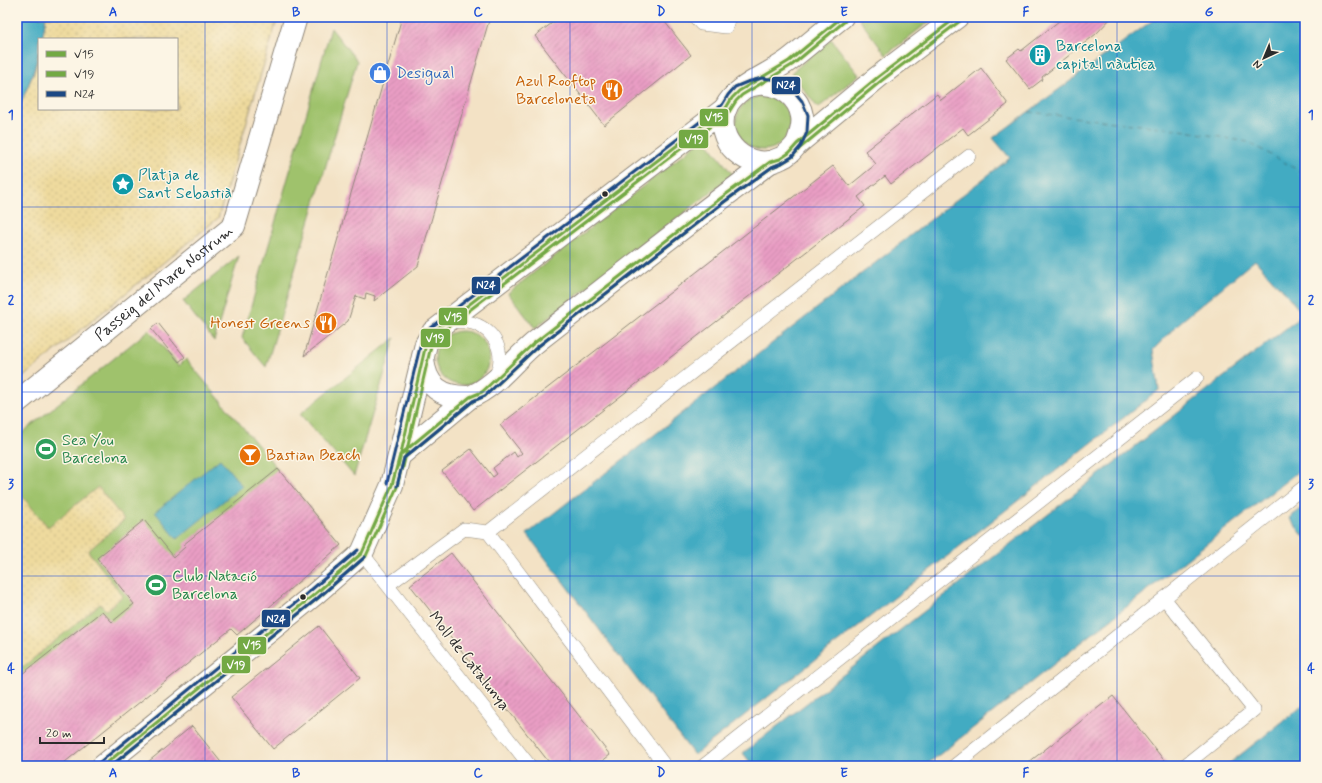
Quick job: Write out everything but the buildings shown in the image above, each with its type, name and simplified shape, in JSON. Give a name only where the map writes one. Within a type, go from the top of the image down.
[{"type":"street","name":"Passeig del Mare Nostrum","points":[[17,402],[234,226],[296,17]]},
{"type":"street","points":[[842,17],[788,61],[739,91],[732,98],[726,108],[723,119],[724,132],[728,143],[736,152],[746,159],[758,163],[780,159],[790,153],[797,144],[878,77],[957,17]]},
{"type":"street","points":[[749,86],[762,83],[776,85],[789,93],[798,104],[802,117],[802,131],[797,144]]},
{"type":"street","points":[[103,766],[315,594],[362,553],[392,485],[426,344],[433,332],[726,108]]},
{"type":"street","points":[[400,455],[470,397],[482,392],[533,344],[721,198],[770,162]]},
{"type":"street","points":[[423,358],[427,377],[441,392],[456,398],[470,397]]},
{"type":"lane","points":[[695,17],[701,24],[726,27],[729,17]]},
{"type":"lane","points":[[385,581],[464,530],[488,532],[968,156]]},
{"type":"lane","points":[[445,324],[457,321],[470,321],[482,326],[491,335],[498,346],[500,358],[498,371],[493,382]]},
{"type":"lane","points":[[703,766],[1197,378]]},
{"type":"lane","points":[[954,766],[1305,486]]},
{"type":"lane","points":[[488,532],[665,766]]},
{"type":"lane","name":"Moll de Catalunya","points":[[362,553],[530,766]]},
{"type":"lane","points":[[1164,598],[1254,710],[1184,766]]},
{"type":"green space","points":[[861,17],[935,17],[886,55],[859,19]]},
{"type":"green space","points":[[331,28],[357,61],[266,367],[242,338]]},
{"type":"green space","points":[[831,39],[859,75],[818,108],[791,73]]},
{"type":"green space","points":[[758,96],[768,96],[782,104],[788,113],[790,123],[788,133],[782,142],[768,150],[758,150],[748,145],[741,138],[736,128],[736,118],[741,108],[748,101]]},
{"type":"green space","points":[[704,138],[733,175],[535,328],[508,293]]},
{"type":"green space","points":[[239,256],[214,341],[183,301]]},
{"type":"green space","name":"Club Natació Barcelona","points":[[149,330],[179,366],[186,359],[341,545],[237,635],[230,629],[17,766],[17,437]]},
{"type":"green space","points":[[457,331],[467,331],[477,335],[485,343],[489,353],[489,363],[485,373],[477,381],[467,385],[457,385],[447,381],[439,373],[435,363],[435,353],[439,343],[447,335]]},
{"type":"green space","points":[[395,338],[354,476],[300,414]]},
{"type":"sand","name":"Platja de Sant Sebastià","points":[[46,17],[278,17],[218,218],[17,382],[17,112],[35,70],[38,56],[38,110],[178,110],[178,38],[42,38]]},
{"type":"sand","points":[[98,487],[124,520],[88,551],[123,596],[106,610],[100,604],[23,667],[17,659],[17,490],[48,527]]},
{"type":"water","points":[[17,17],[46,17],[42,38],[38,38],[35,67],[17,112]]},
{"type":"water","points":[[1157,17],[1305,17],[1305,466],[925,766],[753,766],[743,753],[1303,315],[1280,286],[1279,287],[1255,260],[1178,324],[1153,350],[1159,390],[694,755],[527,534],[1010,158],[993,138]]},
{"type":"water","points":[[220,459],[242,486],[177,539],[155,512]]},
{"type":"water","points":[[1305,506],[1305,538],[1289,518]]},
{"type":"water","points":[[1305,704],[1305,766],[1226,766]]},
{"type":"ferry route","points":[[1029,112],[1175,129],[1248,142],[1305,174]]},
{"type":"transit line","name":"V15","points":[[398,466],[426,344],[433,332],[726,108],[732,98],[739,91],[789,61],[842,17]]},
{"type":"transit line","name":"V15","points":[[103,766],[315,594],[362,553],[392,485],[400,455],[470,397],[482,392],[533,344],[721,198],[770,162],[780,159],[789,153],[797,144],[878,77],[957,17]]},
{"type":"transit line","name":"V19","points":[[403,467],[431,346],[437,335],[729,112],[742,95],[792,65],[845,21]]},
{"type":"transit line","name":"V19","points":[[111,766],[318,598],[366,556],[397,487],[404,458],[473,401],[485,396],[536,348],[724,202],[772,167],[792,157],[800,148],[881,81],[960,21]]},
{"type":"transit line","name":"N24","points":[[387,483],[421,343],[430,328],[722,105],[735,87],[762,78],[778,80],[793,90],[802,101],[808,115],[807,132],[801,146],[792,157],[772,167],[724,202],[536,348],[485,396],[473,401],[404,458],[397,486]]},
{"type":"transit line","name":"N24","points":[[100,762],[304,596],[358,550]]},
{"type":"transit line","name":"N24","points":[[111,766],[318,598],[365,557]]},
{"type":"place","name":"Barcelona capital nàutica","points":[[1040,55]]},
{"type":"place","name":"Desigual","points":[[380,73]]},
{"type":"place","name":"Azul Rooftop Barceloneta","points":[[612,90]]},
{"type":"place","name":"Platja de Sant Sebastià","points":[[123,184]]},
{"type":"place","name":"Honest Greens","points":[[326,323]]},
{"type":"place","name":"Sea You Barcelona","points":[[46,449]]},
{"type":"place","name":"Bastian Beach","points":[[250,455]]},
{"type":"place","name":"Club Natació Barcelona","points":[[156,585]]}]
